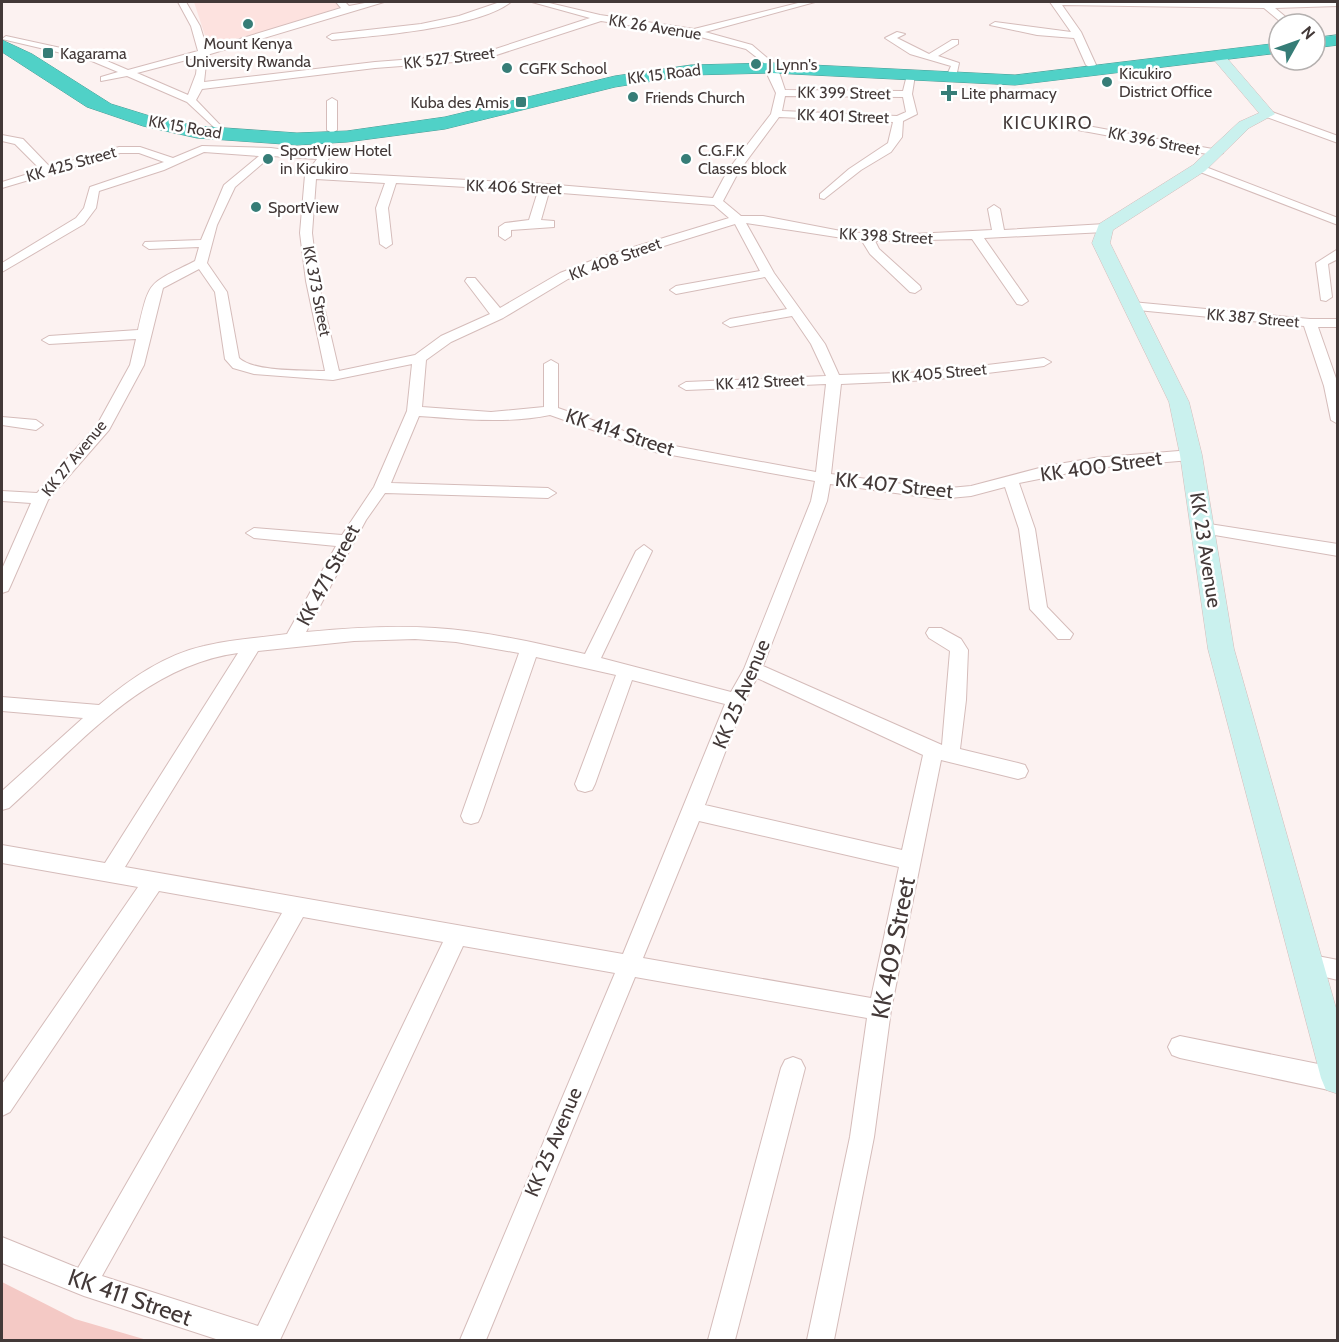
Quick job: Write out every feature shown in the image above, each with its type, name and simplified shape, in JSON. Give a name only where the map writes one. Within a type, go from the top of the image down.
[{"type":"highway","name":"KK 15 Road","points":[[3,40],[103,107],[164,125],[242,136],[372,134],[450,122],[578,88],[640,76],[713,69],[771,66],[909,86],[1015,80],[1174,58],[1267,41]]},
{"type":"highway","name":"KK 15 Road","points":[[3,40],[125,105],[181,120],[288,134],[458,113],[571,85],[648,71],[722,64],[952,75],[1016,74],[1091,65],[1267,51]]},
{"type":"highway","points":[[1174,58],[1221,60],[1267,52]]},
{"type":"main road","points":[[1105,228],[1199,168],[1218,153],[1244,125],[1268,114],[1221,60]]},
{"type":"main road","name":"KK 23 Avenue","points":[[1105,228],[1101,243],[1179,402],[1191,455],[1221,649],[1338,1079]]},
{"type":"street","points":[[182,2],[194,20],[203,53],[204,68],[191,100]]},
{"type":"street","points":[[105,79],[203,53],[343,5],[380,2]]},
{"type":"street","points":[[332,37],[431,27],[476,15],[507,2]]},
{"type":"street","name":"KK 26 Avenue","points":[[536,2],[600,18],[694,32],[749,47],[771,66]]},
{"type":"street","points":[[567,9],[577,2]]},
{"type":"street","points":[[694,32],[808,2]]},
{"type":"street","points":[[1055,2],[1266,5],[1338,3]]},
{"type":"street","points":[[1055,2],[1077,35],[1091,65]]},
{"type":"street","points":[[1266,5],[1274,12]]},
{"type":"street","name":"KK 527 Street","points":[[198,86],[328,70],[481,57],[600,18]]},
{"type":"street","points":[[995,25],[1037,32],[1077,35]]},
{"type":"street","points":[[900,34],[890,38],[903,48],[956,65],[952,75]]},
{"type":"street","points":[[3,40],[80,54],[131,73],[191,100],[216,126]]},
{"type":"street","points":[[930,57],[955,42]]},
{"type":"street","points":[[771,66],[781,93],[776,114],[734,170],[717,202],[738,219],[768,273],[818,344],[834,379]]},
{"type":"street","points":[[824,196],[855,169],[892,147],[904,117],[912,114],[909,86]]},
{"type":"street","name":"KK 399 Street","points":[[781,93],[909,86]]},
{"type":"street","points":[[332,101],[332,130]]},
{"type":"street","name":"KK 401 Street","points":[[776,114],[832,121],[904,117]]},
{"type":"street","points":[[1268,114],[1338,140]]},
{"type":"street","name":"KK 396 Street","points":[[1054,123],[1218,153]]},
{"type":"street","points":[[288,134],[230,185],[211,225],[201,263],[221,292],[232,359],[238,365],[254,370],[333,376],[419,358]]},
{"type":"street","points":[[2,138],[19,141],[47,170]]},
{"type":"street","name":"KK 425 Street","points":[[2,184],[125,149],[140,150],[174,162]]},
{"type":"street","points":[[2,268],[80,221],[90,208],[94,189],[174,162],[202,149],[266,154]]},
{"type":"street","name":"KK 373 Street","points":[[266,154],[323,158],[311,175],[306,233],[312,281],[333,376]]},
{"type":"street","points":[[1199,168],[1338,222]]},
{"type":"street","name":"KK 406 Street","points":[[311,175],[391,181],[545,187],[717,202]]},
{"type":"street","points":[[386,244],[382,208],[391,181]]},
{"type":"street","points":[[533,224],[545,187]]},
{"type":"street","points":[[993,209],[999,235]]},
{"type":"street","name":"KK 398 Street","points":[[738,219],[763,220],[867,238],[977,237],[1105,228]]},
{"type":"street","name":"KK 408 Street","points":[[419,358],[467,328],[498,315],[564,276],[594,264],[738,219]]},
{"type":"street","points":[[505,236],[505,227],[550,224]]},
{"type":"street","points":[[977,237],[1022,301]]},
{"type":"street","points":[[867,238],[874,250],[915,289]]},
{"type":"street","points":[[149,245],[206,243]]},
{"type":"street","points":[[1326,297],[1322,263],[1338,253]]},
{"type":"street","name":"KK 27 Avenue","points":[[3,580],[41,498],[104,427],[113,406],[137,365],[153,292],[158,285],[201,263]]},
{"type":"street","points":[[676,290],[768,273]]},
{"type":"street","points":[[471,281],[498,315]]},
{"type":"street","name":"KK 387 Street","points":[[1132,306],[1310,323],[1331,386],[1338,420]]},
{"type":"street","points":[[730,323],[796,311]]},
{"type":"street","points":[[1310,323],[1338,323]]},
{"type":"street","points":[[49,340],[145,334]]},
{"type":"street","name":"KK 471 Street","points":[[2,802],[102,712],[168,666],[202,653],[293,640],[316,593],[359,518],[381,488],[414,411],[419,358]]},
{"type":"street","name":"KK 405 Street","points":[[834,379],[930,376],[1044,362]]},
{"type":"street","points":[[551,364],[551,410]]},
{"type":"street","name":"KK 412 Street","points":[[686,386],[834,379]]},
{"type":"street","name":"KK 25 Avenue","points":[[472,1341],[693,811],[735,700],[753,669],[816,510],[824,478],[834,379]]},
{"type":"street","name":"KK 414 Street","points":[[414,411],[491,416],[528,415],[551,410],[655,447],[824,478]]},
{"type":"street","points":[[2,421],[36,425]]},
{"type":"street","name":"KK 400 Street","points":[[1011,482],[1047,471],[1094,463],[1191,455]]},
{"type":"street","name":"KK 407 Street","points":[[824,478],[939,494],[971,491],[1011,482]]},
{"type":"street","points":[[1011,482],[1020,502],[1027,529],[1039,609],[1064,634]]},
{"type":"street","points":[[381,488],[548,493]]},
{"type":"street","points":[[2,496],[41,498]]},
{"type":"street","points":[[1203,528],[1338,550]]},
{"type":"street","points":[[255,533],[347,542]]},
{"type":"street","points":[[590,662],[644,551]]},
{"type":"street","points":[[293,640],[382,633],[455,636],[590,662],[735,700]]},
{"type":"street","name":"KK 409 Street","points":[[821,1341],[862,1137],[880,1010],[910,861],[957,700],[959,650],[955,644],[935,633]]},
{"type":"street","points":[[110,873],[250,647]]},
{"type":"street","points":[[471,816],[529,651]]},
{"type":"street","points":[[753,669],[941,753],[1018,771]]},
{"type":"street","points":[[585,784],[626,672]]},
{"type":"street","points":[[2,704],[102,712]]},
{"type":"street","points":[[693,811],[910,861]]},
{"type":"street","points":[[2,854],[880,1010]]},
{"type":"street","points":[[2,1104],[154,881]]},
{"type":"street","points":[[84,1283],[297,907]]},
{"type":"street","points":[[266,1341],[457,936]]},
{"type":"street","points":[[1307,964],[1338,970]]},
{"type":"street","points":[[1180,1047],[1338,1079]]},
{"type":"street","points":[[721,1341],[793,1068]]},
{"type":"street","name":"KK 411 Street","points":[[2,1250],[84,1283],[259,1341]]},
{"type":"shaded area","name":"Mount Kenya University Rwanda","points":[[194,2],[335,2],[340,7],[244,40],[209,48]]},
{"type":"shaded area","points":[[2,1282],[75,1319],[147,1340],[2,1340]]},
{"type":"place","name":"Mount Kenya University Rwanda","points":[[248,24]]},
{"type":"place","name":"Kagarama","points":[[48,53]]},
{"type":"place","name":"J Lynn's","points":[[756,64]]},
{"type":"place","name":"CGFK School","points":[[507,68]]},
{"type":"place","name":"Kicukiro District Office","points":[[1107,82]]},
{"type":"place","name":"Lite pharmacy","points":[[949,93]]},
{"type":"place","name":"Friends Church","points":[[633,97]]},
{"type":"place","name":"Kuba des Amis","points":[[521,102]]},
{"type":"place","name":"SportView Hotel in Kicukiro","points":[[268,159]]},
{"type":"place","name":"C.G.F.K Classes block","points":[[686,159]]},
{"type":"place","name":"SportView","points":[[256,207]]},
{"type":"district","name":"KICUKIRO","points":[[1048,123]]}]
